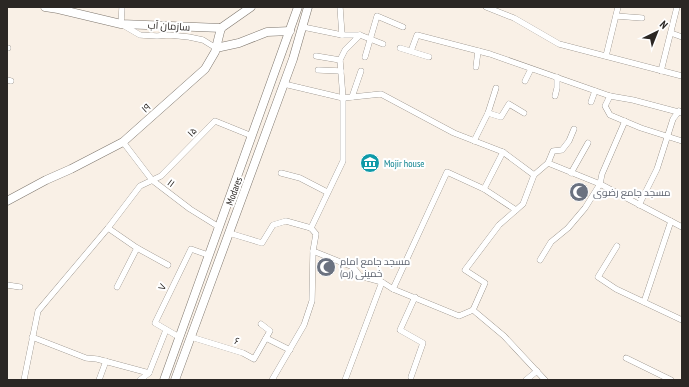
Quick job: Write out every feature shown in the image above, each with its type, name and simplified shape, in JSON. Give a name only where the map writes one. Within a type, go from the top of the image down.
[{"type":"main road","name":"سازمان آب","points":[[45,7],[121,24],[221,28]]},
{"type":"main road","points":[[221,28],[251,7]]},
{"type":"main road","name":"Modares","points":[[164,380],[298,7]]},
{"type":"main road","name":"Modares","points":[[175,380],[284,84],[308,7]]},
{"type":"main road","name":"۱۹","points":[[7,201],[123,142],[205,69],[215,52],[221,28]]},
{"type":"main road","points":[[216,48],[239,43],[267,32],[290,31]]},
{"type":"main road","points":[[232,189],[244,192]]},
{"type":"street","points":[[121,24],[122,7]]},
{"type":"street","points":[[340,7],[342,35]]},
{"type":"street","points":[[486,7],[514,18],[559,44],[682,76]]},
{"type":"street","points":[[606,56],[618,7]]},
{"type":"street","points":[[661,71],[677,7]]},
{"type":"street","points":[[365,57],[377,16],[403,27]]},
{"type":"street","points":[[616,16],[642,18]]},
{"type":"street","name":"سازمان آب","points":[[121,24],[140,35],[189,37],[203,40],[216,48]]},
{"type":"street","points":[[303,27],[342,35],[360,35],[383,44]]},
{"type":"street","points":[[671,33],[682,37]]},
{"type":"street","points":[[311,228],[343,161],[343,98],[340,60],[345,50],[360,35]]},
{"type":"street","points":[[411,51],[417,35],[478,51],[610,96],[633,100],[680,112]]},
{"type":"street","points":[[400,48],[429,57]]},
{"type":"street","points":[[476,67],[478,51]]},
{"type":"street","points":[[316,56],[340,60]]},
{"type":"street","points":[[525,81],[531,69]]},
{"type":"street","points":[[318,70],[341,71]]},
{"type":"street","points":[[352,97],[361,71]]},
{"type":"street","points":[[555,96],[557,77]]},
{"type":"street","points":[[284,84],[343,98],[381,94],[454,133],[503,152],[534,175]]},
{"type":"street","points":[[474,141],[488,113],[496,88]]},
{"type":"street","points":[[592,102],[595,91]]},
{"type":"street","points":[[610,96],[605,106],[610,115],[667,137],[682,141]]},
{"type":"street","points":[[488,113],[501,117],[509,104],[524,113]]},
{"type":"street","points":[[640,205],[657,169],[673,119],[680,112]]},
{"type":"street","points":[[540,260],[551,242],[568,228],[585,208],[600,184],[602,174],[625,121]]},
{"type":"street","name":"۱۵","points":[[152,180],[161,176],[215,122],[252,136]]},
{"type":"street","points":[[313,250],[353,267],[360,276],[382,282],[393,289],[458,316],[473,310],[485,283],[465,270],[499,225],[523,204],[534,175],[548,163],[553,151],[562,150],[569,141],[574,129]]},
{"type":"street","name":"۱۱","points":[[123,142],[152,180],[190,209],[219,227]]},
{"type":"street","points":[[571,172],[588,144]]},
{"type":"street","points":[[484,190],[503,152]]},
{"type":"street","points":[[548,163],[600,184],[682,227]]},
{"type":"street","points":[[393,289],[448,172],[484,190],[516,210]]},
{"type":"street","points":[[281,173],[300,178],[327,192]]},
{"type":"street","points":[[24,380],[38,311],[108,228],[140,186],[152,180]]},
{"type":"street","points":[[229,234],[262,243],[273,225],[286,221],[311,228],[316,234],[313,250],[312,301],[304,325],[272,380]]},
{"type":"street","points":[[644,302],[671,221]]},
{"type":"street","points":[[108,228],[137,248],[168,265]]},
{"type":"street","points":[[617,246],[598,277],[616,289],[682,320]]},
{"type":"street","points":[[117,287],[137,248]]},
{"type":"street","name":"۷","points":[[179,337],[154,323],[191,249],[208,255]]},
{"type":"street","points":[[345,380],[382,282]]},
{"type":"street","points":[[7,285],[20,287]]},
{"type":"street","points":[[411,376],[423,343],[400,330],[415,297]]},
{"type":"street","points":[[473,310],[504,336],[545,380]]},
{"type":"street","points":[[261,324],[270,331],[266,338],[290,350]]},
{"type":"street","points":[[140,380],[149,373],[166,330]]},
{"type":"street","points":[[32,337],[86,358],[106,361],[149,373]]},
{"type":"street","name":"۶","points":[[190,337],[243,352],[254,359],[266,338]]},
{"type":"street","points":[[626,358],[671,380]]},
{"type":"street","points":[[99,380],[106,361]]},
{"type":"street","points":[[526,380],[537,371]]},
{"type":"place","name":"Mojir house","points":[[370,163]]},
{"type":"place","name":"مسجد جامع رضوی","points":[[579,192]]},
{"type":"place","name":"مسجد جامع امام خمینی (ره)","points":[[326,267]]}]
